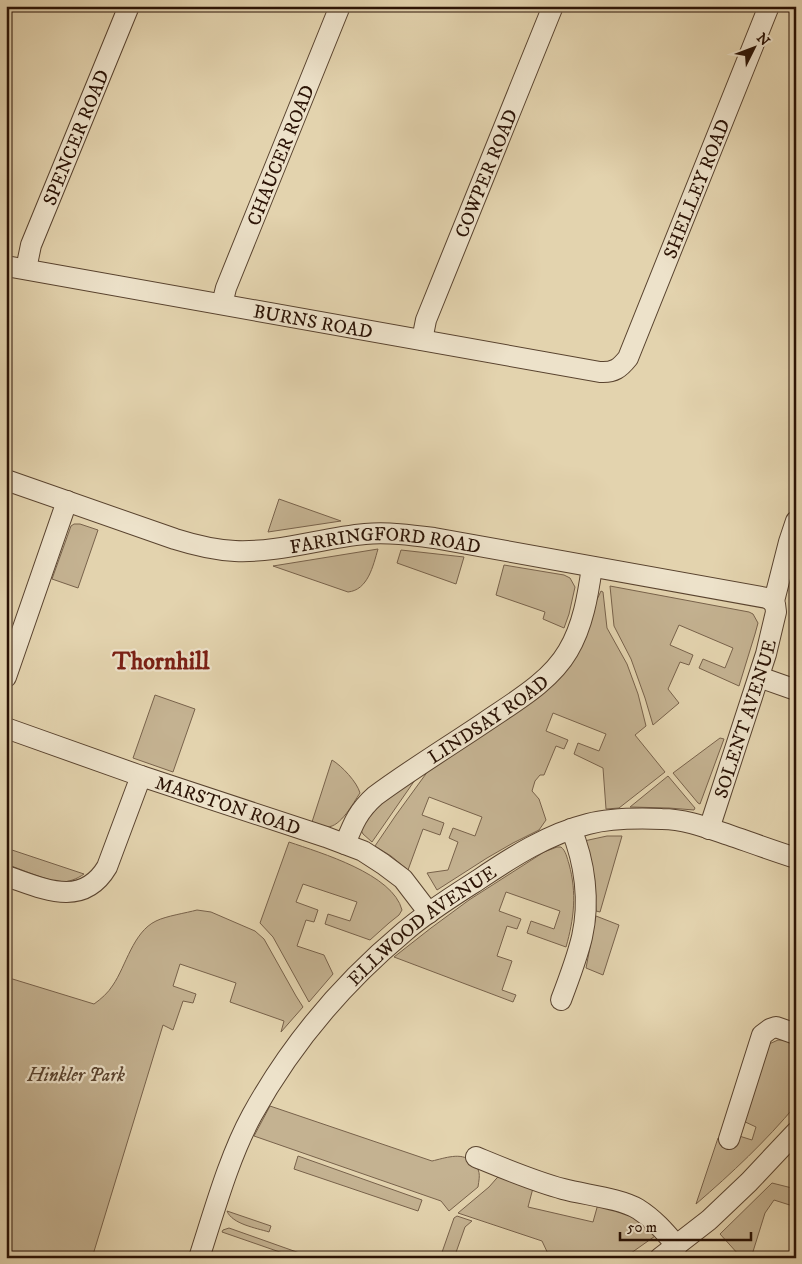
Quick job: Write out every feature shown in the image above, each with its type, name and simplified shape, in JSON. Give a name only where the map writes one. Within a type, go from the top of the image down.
[{"type":"street","name":"SPENCER ROAD","points":[[16,267],[31,245],[129,6]]},
{"type":"street","name":"CHAUCER ROAD","points":[[222,304],[226,288],[340,6]]},
{"type":"street","name":"COWPER ROAD","points":[[422,340],[424,327],[553,6]]},
{"type":"street","name":"SHELLEY ROAD","points":[[619,368],[628,358],[638,335],[769,6]]},
{"type":"street","name":"BURNS ROAD","points":[[16,267],[600,372],[613,372],[619,368]]},
{"type":"street","name":"FARRINGFORD ROAD","points":[[6,480],[190,544],[219,550],[236,551],[275,548],[364,534],[392,533],[434,538],[767,598],[772,601]]},
{"type":"street","points":[[6,677],[67,501]]},
{"type":"street","name":"SOLENT AVENUE","points":[[709,828],[766,654],[776,612],[775,604],[772,601],[775,597],[796,521]]},
{"type":"street","name":"LINDSAY ROAD","points":[[345,844],[356,816],[375,796],[510,705],[554,670],[567,652],[578,629],[592,567]]},
{"type":"street","points":[[759,676],[796,690]]},
{"type":"street","name":"MARSTON ROAD","points":[[6,728],[141,776],[345,844],[373,856],[406,883],[429,913]]},
{"type":"street","points":[[6,876],[54,892],[63,893],[81,891],[96,881],[110,858],[141,776]]},
{"type":"street","name":"ELLWOOD AVENUE","points":[[199,1258],[237,1147],[250,1118],[268,1086],[317,1020],[353,979],[405,931],[504,862],[550,838],[586,824],[613,820],[662,818],[709,828],[796,858]]},
{"type":"street","points":[[561,1000],[582,936],[586,909],[582,869],[578,849],[571,830]]},
{"type":"street","points":[[737,1133],[762,1035],[776,1027],[796,1034]]},
{"type":"street","points":[[660,1258],[709,1220],[749,1182],[796,1132]]},
{"type":"street","points":[[476,1157],[532,1180],[636,1208],[653,1219],[677,1246]]},
{"type":"green space","points":[[279,499],[341,521],[268,532]]},
{"type":"green space","points":[[74,524],[98,530],[78,588],[52,579],[71,526]]},
{"type":"green space","points":[[378,549],[372,570],[365,582],[355,590],[348,592],[273,566]]},
{"type":"green space","points":[[401,550],[464,557],[456,584],[397,563]]},
{"type":"green space","points":[[504,565],[564,575],[570,578],[575,587],[564,628],[543,619],[545,612],[496,595]]},
{"type":"green space","points":[[610,586],[753,614],[758,623],[739,686],[699,668],[703,659],[725,668],[733,648],[679,625],[670,645],[693,655],[689,665],[680,662],[668,689],[679,703],[653,725],[631,659],[614,626]]},
{"type":"green space","points":[[601,591],[603,592],[607,628],[627,664],[638,694],[646,726],[635,735],[665,772],[619,808],[606,809],[603,768],[574,754],[578,743],[599,751],[606,734],[553,713],[546,731],[568,740],[564,749],[556,746],[544,775],[540,775],[535,781],[532,791],[539,799],[546,820],[539,830],[487,858],[437,890],[427,873],[448,870],[458,842],[449,838],[453,828],[475,836],[482,817],[429,797],[422,815],[444,823],[440,835],[423,829],[408,870],[375,846],[428,771],[532,699],[593,608]]},
{"type":"green space","points":[[155,695],[195,709],[173,772],[133,758]]},
{"type":"green space","points":[[720,738],[724,739],[700,804],[673,773]]},
{"type":"green space","points":[[332,760],[349,775],[360,793],[342,819],[327,827],[312,822]]},
{"type":"green space","points":[[668,776],[695,808],[694,810],[630,807]]},
{"type":"green space","points":[[415,780],[372,842],[363,834],[359,826],[373,807]]},
{"type":"green space","points":[[607,836],[622,836],[600,912],[596,911],[594,880],[584,841]]},
{"type":"green space","points":[[289,842],[336,859],[371,876],[396,897],[402,910],[399,915],[370,940],[325,924],[328,914],[350,921],[357,902],[303,884],[296,902],[318,910],[314,922],[306,920],[297,946],[324,955],[333,974],[309,1002],[273,937],[260,923]]},
{"type":"green space","points":[[561,847],[566,855],[574,896],[573,916],[566,947],[527,933],[531,921],[554,929],[560,911],[506,892],[499,911],[521,919],[517,929],[507,926],[497,956],[512,961],[502,990],[516,995],[513,1002],[394,957],[469,900],[544,852]]},
{"type":"green space","points":[[6,848],[84,874],[64,882],[42,877],[6,864]]},
{"type":"green space","name":"Hinkler Park","points":[[197,910],[211,912],[255,931],[264,939],[303,1007],[281,1032],[284,1021],[230,1002],[236,983],[180,964],[173,986],[196,994],[193,1003],[183,1001],[173,1030],[163,1025],[92,1258],[6,1258],[6,977],[94,1004],[111,988],[136,941],[148,926],[165,918]]},
{"type":"green space","points":[[596,916],[619,925],[603,975],[586,968]]},
{"type":"green space","points":[[778,1040],[796,1041],[796,1105],[723,1181],[696,1204],[718,1138],[733,1143],[736,1135],[752,1140],[756,1127],[741,1120],[769,1044]]},
{"type":"green space","points":[[270,1106],[432,1161],[453,1156],[467,1158],[478,1170],[478,1187],[449,1211],[441,1201],[254,1136]]},
{"type":"green space","points":[[298,1156],[422,1200],[418,1211],[294,1169]]},
{"type":"green space","points":[[499,1176],[533,1188],[528,1207],[593,1222],[598,1204],[628,1211],[658,1234],[624,1258],[550,1258],[542,1241],[458,1213]]},
{"type":"green space","points":[[772,1183],[796,1189],[796,1207],[774,1200],[765,1213],[751,1258],[739,1255],[720,1234]]},
{"type":"green space","points":[[227,1211],[271,1226],[269,1232],[239,1222]]},
{"type":"green space","points":[[457,1216],[472,1221],[465,1227],[454,1258],[440,1258],[454,1218]]},
{"type":"green space","points":[[229,1228],[308,1256],[309,1258],[297,1258],[222,1232]]},
{"type":"district","name":"Thornhill","points":[[161,661]]}]
